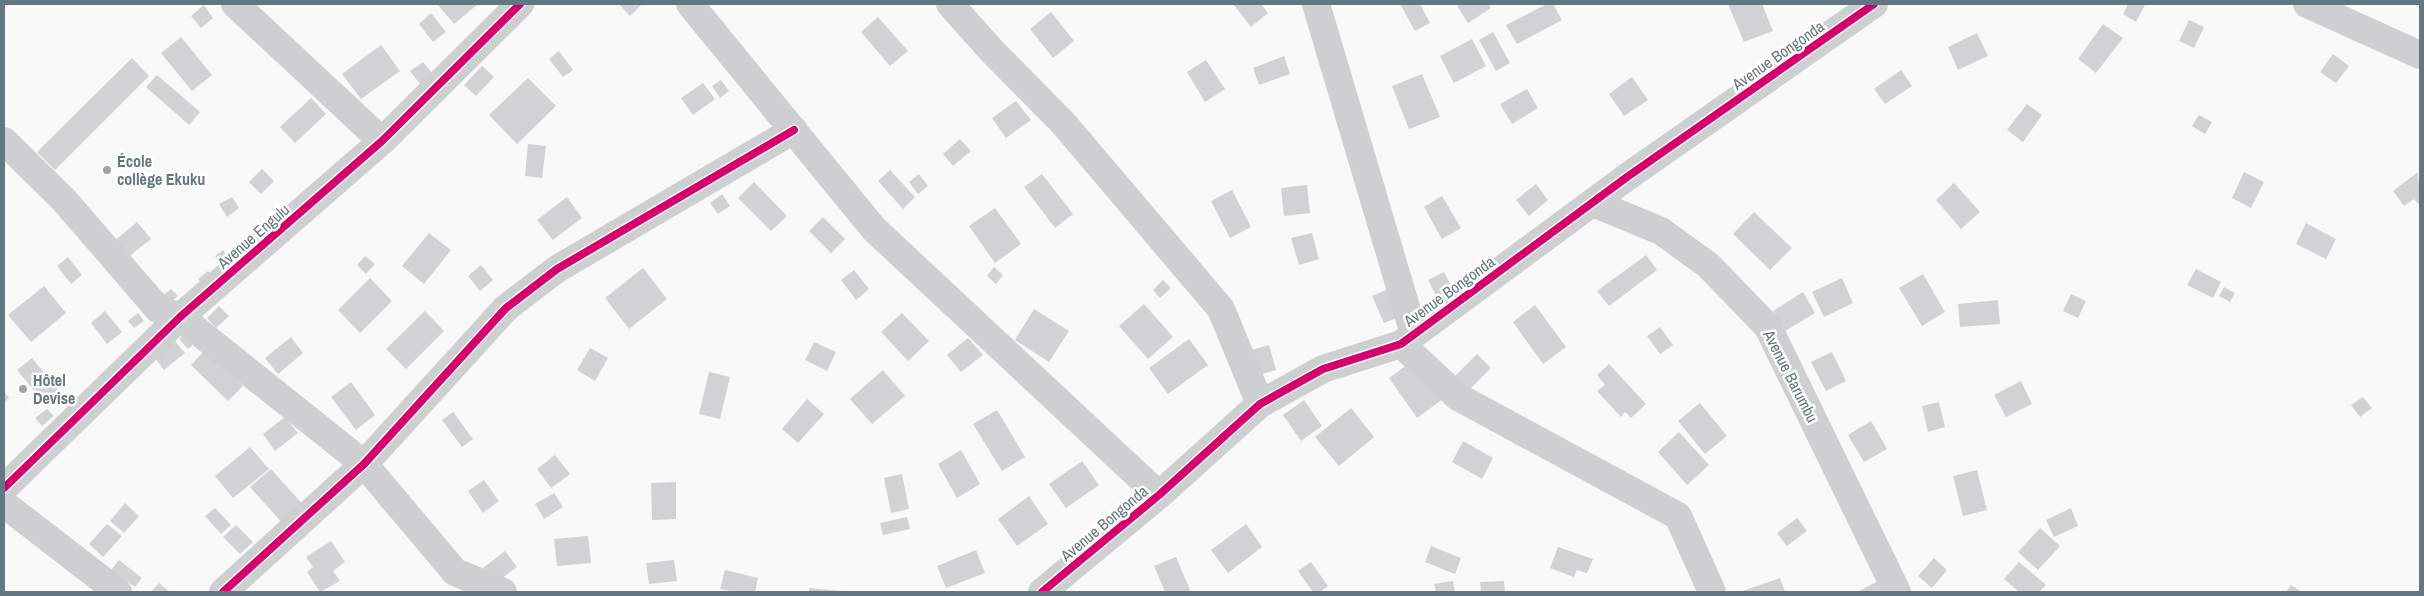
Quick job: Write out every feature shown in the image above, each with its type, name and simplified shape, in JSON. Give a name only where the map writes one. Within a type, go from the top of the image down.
[{"type":"street","points":[[234,4],[382,141]]},
{"type":"street","name":"Avenue Engulu","points":[[4,488],[180,317],[382,141],[520,4]]},
{"type":"street","points":[[690,4],[874,229],[1160,495]]},
{"type":"street","points":[[950,4],[991,50],[1064,124],[1221,309],[1260,404]]},
{"type":"street","points":[[1316,4],[1407,339],[1458,397],[1678,516],[1712,592]]},
{"type":"street","name":"Avenue Bongonda","points":[[1042,592],[1160,495],[1260,404],[1323,369],[1407,339],[1627,177],[1874,4]]},
{"type":"street","points":[[2307,4],[2420,55]]},
{"type":"street","points":[[222,592],[364,464],[513,302],[557,269],[794,130]]},
{"type":"street","points":[[4,141],[64,200],[158,308],[180,317],[364,464],[455,572],[503,592]]},
{"type":"street","name":"Avenue Barumbu","points":[[1593,203],[1660,231],[1708,265],[1768,327],[1897,592]]},
{"type":"street","points":[[4,504],[118,592]]},
{"type":"building","points":[[439,4],[478,4],[454,24]]},
{"type":"building","points":[[619,4],[642,4],[630,16]]},
{"type":"building","points":[[1233,4],[1261,4],[1268,13],[1251,27]]},
{"type":"building","points":[[1400,4],[1420,4],[1430,23],[1415,31]]},
{"type":"building","points":[[1461,4],[1488,4],[1491,8],[1468,23],[1457,6]]},
{"type":"building","points":[[1547,4],[1553,4],[1562,20],[1517,44],[1506,25]]},
{"type":"building","points":[[1728,4],[1762,4],[1773,31],[1744,42]]},
{"type":"building","points":[[2128,4],[2145,5],[2136,22],[2123,14]]},
{"type":"building","points":[[204,5],[213,18],[201,28],[191,16]]},
{"type":"building","points":[[1051,12],[1074,41],[1053,58],[1030,29]]},
{"type":"building","points":[[431,13],[446,32],[433,42],[419,24]]},
{"type":"building","points":[[878,17],[908,51],[890,66],[861,32]]},
{"type":"building","points":[[2189,20],[2204,27],[2194,48],[2179,41]]},
{"type":"building","points":[[2103,24],[2123,38],[2096,73],[2078,59]]},
{"type":"building","points":[[1493,32],[1510,63],[1496,71],[1479,40]]},
{"type":"building","points":[[1977,33],[1988,56],[1958,70],[1948,47]]},
{"type":"building","points":[[181,37],[212,75],[192,91],[161,53]]},
{"type":"building","points":[[1472,39],[1486,66],[1454,83],[1440,56]]},
{"type":"building","points":[[381,45],[400,71],[361,99],[342,74]]},
{"type":"building","points":[[559,51],[573,70],[563,77],[549,59]]},
{"type":"building","points":[[2333,54],[2349,66],[2336,83],[2320,72]]},
{"type":"building","points":[[1284,56],[1290,74],[1259,85],[1253,68]]},
{"type":"building","points":[[132,58],[149,76],[55,170],[37,152]]},
{"type":"building","points":[[1206,60],[1225,89],[1205,102],[1187,72]]},
{"type":"building","points":[[423,62],[433,74],[420,84],[410,71]]},
{"type":"building","points":[[482,66],[494,77],[476,96],[464,85]]},
{"type":"building","points":[[1901,70],[1912,86],[1885,104],[1874,89]]},
{"type":"building","points":[[1422,74],[1440,117],[1409,129],[1392,86]]},
{"type":"building","points":[[157,75],[200,112],[189,125],[146,87]]},
{"type":"building","points":[[1632,77],[1648,100],[1624,116],[1609,94]]},
{"type":"building","points":[[528,78],[556,106],[517,144],[489,115]]},
{"type":"building","points":[[721,80],[729,91],[720,98],[712,86]]},
{"type":"building","points":[[703,83],[715,99],[693,115],[681,98]]},
{"type":"building","points":[[1527,89],[1538,108],[1512,124],[1500,104]]},
{"type":"building","points":[[311,98],[326,114],[295,143],[280,127]]},
{"type":"building","points":[[1016,101],[1031,120],[1006,138],[992,118]]},
{"type":"building","points":[[2027,104],[2042,115],[2023,142],[2007,130]]},
{"type":"building","points":[[2199,115],[2212,122],[2205,134],[2192,126]]},
{"type":"building","points":[[960,139],[971,151],[953,166],[943,154]]},
{"type":"building","points":[[528,144],[546,146],[542,178],[525,176]]},
{"type":"building","points":[[262,169],[274,181],[261,194],[249,182]]},
{"type":"building","points":[[890,170],[915,197],[903,209],[878,181]]},
{"type":"building","points":[[2244,172],[2264,182],[2251,208],[2232,198]]},
{"type":"building","points":[[2418,172],[2420,202],[2418,204],[2414,199],[2404,206],[2393,191]]},
{"type":"building","points":[[919,174],[928,186],[918,194],[909,182]]},
{"type":"building","points":[[1042,174],[1073,214],[1055,228],[1024,187]]},
{"type":"building","points":[[754,182],[787,216],[771,231],[738,198]]},
{"type":"building","points":[[1954,183],[1980,212],[1961,229],[1936,200]]},
{"type":"building","points":[[1536,184],[1548,200],[1529,216],[1516,200]]},
{"type":"building","points":[[1307,185],[1310,213],[1284,216],[1281,188]]},
{"type":"building","points":[[1232,190],[1251,227],[1230,238],[1211,201]]},
{"type":"building","points":[[722,194],[730,206],[718,214],[710,203]]},
{"type":"building","points":[[1442,196],[1461,228],[1442,239],[1424,207]]},
{"type":"building","points":[[232,197],[239,208],[227,217],[219,204]]},
{"type":"building","points":[[567,197],[582,218],[553,240],[537,220]]},
{"type":"building","points":[[995,208],[1021,244],[995,263],[969,226]]},
{"type":"building","points":[[1754,212],[1792,248],[1770,270],[1733,234]]},
{"type":"building","points":[[823,217],[845,239],[831,253],[809,231]]},
{"type":"building","points":[[137,222],[151,239],[127,258],[114,241]]},
{"type":"building","points":[[2306,223],[2336,239],[2326,259],[2296,244]]},
{"type":"building","points":[[429,233],[451,250],[424,284],[402,266]]},
{"type":"building","points":[[1312,233],[1319,259],[1299,265],[1291,238]]},
{"type":"building","points":[[223,250],[233,264],[225,269],[215,256]]},
{"type":"building","points":[[1646,255],[1657,270],[1609,306],[1597,291]]},
{"type":"building","points":[[365,256],[375,264],[366,274],[357,265]]},
{"type":"building","points":[[68,257],[82,275],[71,284],[57,266]]},
{"type":"building","points":[[481,265],[493,280],[480,291],[468,276]]},
{"type":"building","points":[[994,267],[1003,275],[996,284],[987,276]]},
{"type":"building","points":[[643,268],[667,299],[629,329],[605,298]]},
{"type":"building","points":[[2196,269],[2221,282],[2213,298],[2187,285]]},
{"type":"building","points":[[854,270],[869,289],[856,300],[841,280]]},
{"type":"building","points":[[208,271],[216,281],[206,289],[198,279]]},
{"type":"building","points":[[1444,272],[1453,289],[1437,297],[1428,280]]},
{"type":"building","points":[[1923,274],[1945,312],[1922,326],[1899,288]]},
{"type":"building","points":[[370,278],[392,301],[360,333],[338,310]]},
{"type":"building","points":[[1842,278],[1853,303],[1824,317],[1812,292]]},
{"type":"building","points":[[1163,280],[1171,288],[1160,298],[1153,290]]},
{"type":"building","points":[[44,286],[66,313],[31,342],[8,315]]},
{"type":"building","points":[[1393,287],[1405,315],[1384,323],[1372,296]]},
{"type":"building","points":[[2224,287],[2235,293],[2230,302],[2219,296]]},
{"type":"building","points":[[171,289],[178,296],[167,305],[161,297]]},
{"type":"building","points":[[1803,292],[1815,313],[1785,331],[1773,311]]},
{"type":"building","points":[[2071,294],[2086,301],[2078,318],[2063,311]]},
{"type":"building","points":[[1998,300],[2000,324],[1960,327],[1958,304]]},
{"type":"building","points":[[1144,304],[1173,337],[1148,359],[1119,326]]},
{"type":"building","points":[[1535,305],[1566,347],[1543,364],[1513,322]]},
{"type":"building","points":[[219,306],[229,316],[216,328],[207,318]]},
{"type":"building","points":[[1034,309],[1069,331],[1049,362],[1015,340]]},
{"type":"building","points":[[105,311],[122,332],[107,344],[91,323]]},
{"type":"building","points":[[425,311],[444,331],[406,369],[386,349]]},
{"type":"building","points":[[138,313],[144,321],[134,328],[128,321]]},
{"type":"building","points":[[902,313],[929,341],[908,361],[881,332]]},
{"type":"building","points":[[1660,327],[1673,345],[1660,354],[1647,336]]},
{"type":"building","points":[[187,332],[196,342],[188,349],[179,339]]},
{"type":"building","points":[[291,337],[303,353],[278,374],[265,358]]},
{"type":"building","points":[[968,338],[983,355],[961,372],[947,355]]},
{"type":"building","points":[[1189,339],[1208,365],[1168,394],[1149,368]]},
{"type":"building","points":[[175,341],[185,353],[164,370],[154,357]]},
{"type":"building","points":[[814,342],[836,352],[827,371],[805,360]]},
{"type":"building","points":[[1269,345],[1276,370],[1255,376],[1248,351]]},
{"type":"building","points":[[590,348],[608,358],[595,381],[577,370]]},
{"type":"building","points":[[205,350],[243,386],[228,401],[191,365]]},
{"type":"building","points":[[1832,352],[1846,381],[1826,391],[1811,362]]},
{"type":"building","points":[[1477,354],[1491,368],[1467,392],[1453,378]]},
{"type":"building","points":[[32,358],[60,392],[45,404],[17,370]]},
{"type":"building","points":[[1415,359],[1443,399],[1417,418],[1389,378]]},
{"type":"building","points":[[1609,364],[1646,404],[1631,418],[1625,412],[1621,417],[1597,391],[1605,385],[1597,375]]},
{"type":"building","points":[[883,370],[905,396],[872,424],[850,399]]},
{"type":"building","points":[[709,372],[730,377],[720,419],[699,414]]},
{"type":"building","points":[[2021,381],[2032,404],[2006,417],[1994,395]]},
{"type":"building","points":[[351,382],[375,415],[356,430],[331,397]]},
{"type":"building","points":[[4,391],[9,398],[4,402]]},
{"type":"building","points":[[2363,397],[2372,408],[2360,417],[2351,405]]},
{"type":"building","points":[[807,399],[824,414],[798,443],[782,429]]},
{"type":"building","points":[[1304,400],[1322,426],[1301,441],[1283,415]]},
{"type":"building","points":[[1939,402],[1945,427],[1928,432],[1922,406]]},
{"type":"building","points":[[1700,403],[1727,436],[1705,454],[1678,421]]},
{"type":"building","points":[[1351,408],[1374,437],[1339,466],[1315,437]]},
{"type":"building","points":[[47,409],[54,416],[42,426],[35,418]]},
{"type":"building","points":[[997,410],[1025,457],[1002,471],[973,424]]},
{"type":"building","points":[[453,412],[473,439],[462,447],[442,420]]},
{"type":"building","points":[[285,417],[298,433],[275,451],[263,434]]},
{"type":"building","points":[[1871,421],[1887,449],[1864,462],[1848,435]]},
{"type":"building","points":[[1679,432],[1709,465],[1687,485],[1658,452]]},
{"type":"building","points":[[1463,441],[1493,458],[1482,479],[1452,462]]},
{"type":"building","points":[[250,447],[269,469],[233,498],[215,476]]},
{"type":"building","points":[[961,450],[980,484],[957,498],[938,464]]},
{"type":"building","points":[[555,455],[570,474],[551,488],[537,469]]},
{"type":"building","points":[[1082,461],[1099,485],[1066,508],[1049,484]]},
{"type":"building","points":[[271,469],[305,507],[285,526],[250,487]]},
{"type":"building","points":[[1977,470],[1987,510],[1963,516],[1953,476]]},
{"type":"building","points":[[902,474],[909,509],[891,513],[884,478]]},
{"type":"building","points":[[484,480],[499,501],[483,513],[468,491]]},
{"type":"building","points":[[676,482],[676,519],[652,520],[651,483]]},
{"type":"building","points":[[554,493],[563,507],[544,519],[535,504]]},
{"type":"building","points":[[1029,496],[1048,524],[1017,546],[998,519]]},
{"type":"building","points":[[125,503],[139,516],[124,533],[110,521]]},
{"type":"building","points":[[215,508],[231,525],[221,534],[205,516]]},
{"type":"building","points":[[2071,508],[2078,526],[2054,537],[2046,520]]},
{"type":"building","points":[[907,517],[910,529],[883,535],[880,523]]},
{"type":"building","points":[[1797,518],[1807,531],[1787,546],[1777,533]]},
{"type":"building","points":[[107,524],[122,536],[103,557],[89,544]]},
{"type":"building","points":[[1246,524],[1262,547],[1228,573],[1211,550]]},
{"type":"building","points":[[236,525],[253,542],[240,554],[223,537]]},
{"type":"building","points":[[2040,528],[2060,546],[2038,570],[2018,552]]},
{"type":"building","points":[[588,536],[591,563],[557,566],[554,539]]},
{"type":"building","points":[[331,541],[345,562],[333,571],[340,581],[320,592],[307,572],[313,567],[306,557]]},
{"type":"building","points":[[1431,546],[1461,558],[1455,574],[1425,562]]},
{"type":"building","points":[[1558,547],[1593,559],[1587,573],[1577,570],[1574,577],[1550,568]]},
{"type":"building","points":[[976,550],[985,573],[946,588],[937,566]]},
{"type":"building","points":[[505,551],[517,567],[494,584],[483,568]]},
{"type":"building","points":[[1176,557],[1191,592],[1165,592],[1154,566]]},
{"type":"building","points":[[1934,558],[1947,570],[1932,588],[1918,576]]},
{"type":"building","points":[[119,560],[142,578],[135,587],[111,570]]},
{"type":"building","points":[[674,560],[677,581],[649,584],[646,563]]},
{"type":"building","points":[[1311,562],[1328,586],[1320,592],[1313,592],[1298,571]]},
{"type":"building","points":[[2019,562],[2046,585],[2039,592],[2019,592],[2004,579]]},
{"type":"building","points":[[725,570],[758,578],[755,592],[735,592],[720,589]]},
{"type":"building","points":[[1780,578],[1785,592],[1740,592]]},
{"type":"building","points":[[1881,579],[1889,592],[1858,592]]},
{"type":"building","points":[[1453,581],[1455,592],[1436,592],[1434,584]]},
{"type":"building","points":[[1504,581],[1505,592],[1481,592],[1480,582]]},
{"type":"building","points":[[159,583],[170,592],[151,592]]},
{"type":"building","points":[[2291,585],[2302,592],[2286,592]]},
{"type":"building","points":[[809,588],[842,591],[842,592],[809,592]]},
{"type":"cycle path","points":[[4,488],[180,317],[382,141],[520,4]]},
{"type":"cycle path","points":[[1042,592],[1159,495],[1260,404],[1323,369],[1401,344],[1627,177],[1874,4]]},
{"type":"cycle path","points":[[223,592],[364,464],[506,308],[557,269],[794,130]]},
{"type":"place","name":"École collège Ekuku","points":[[107,170]]},
{"type":"place","name":"Hôtel Devise","points":[[23,389]]}]
